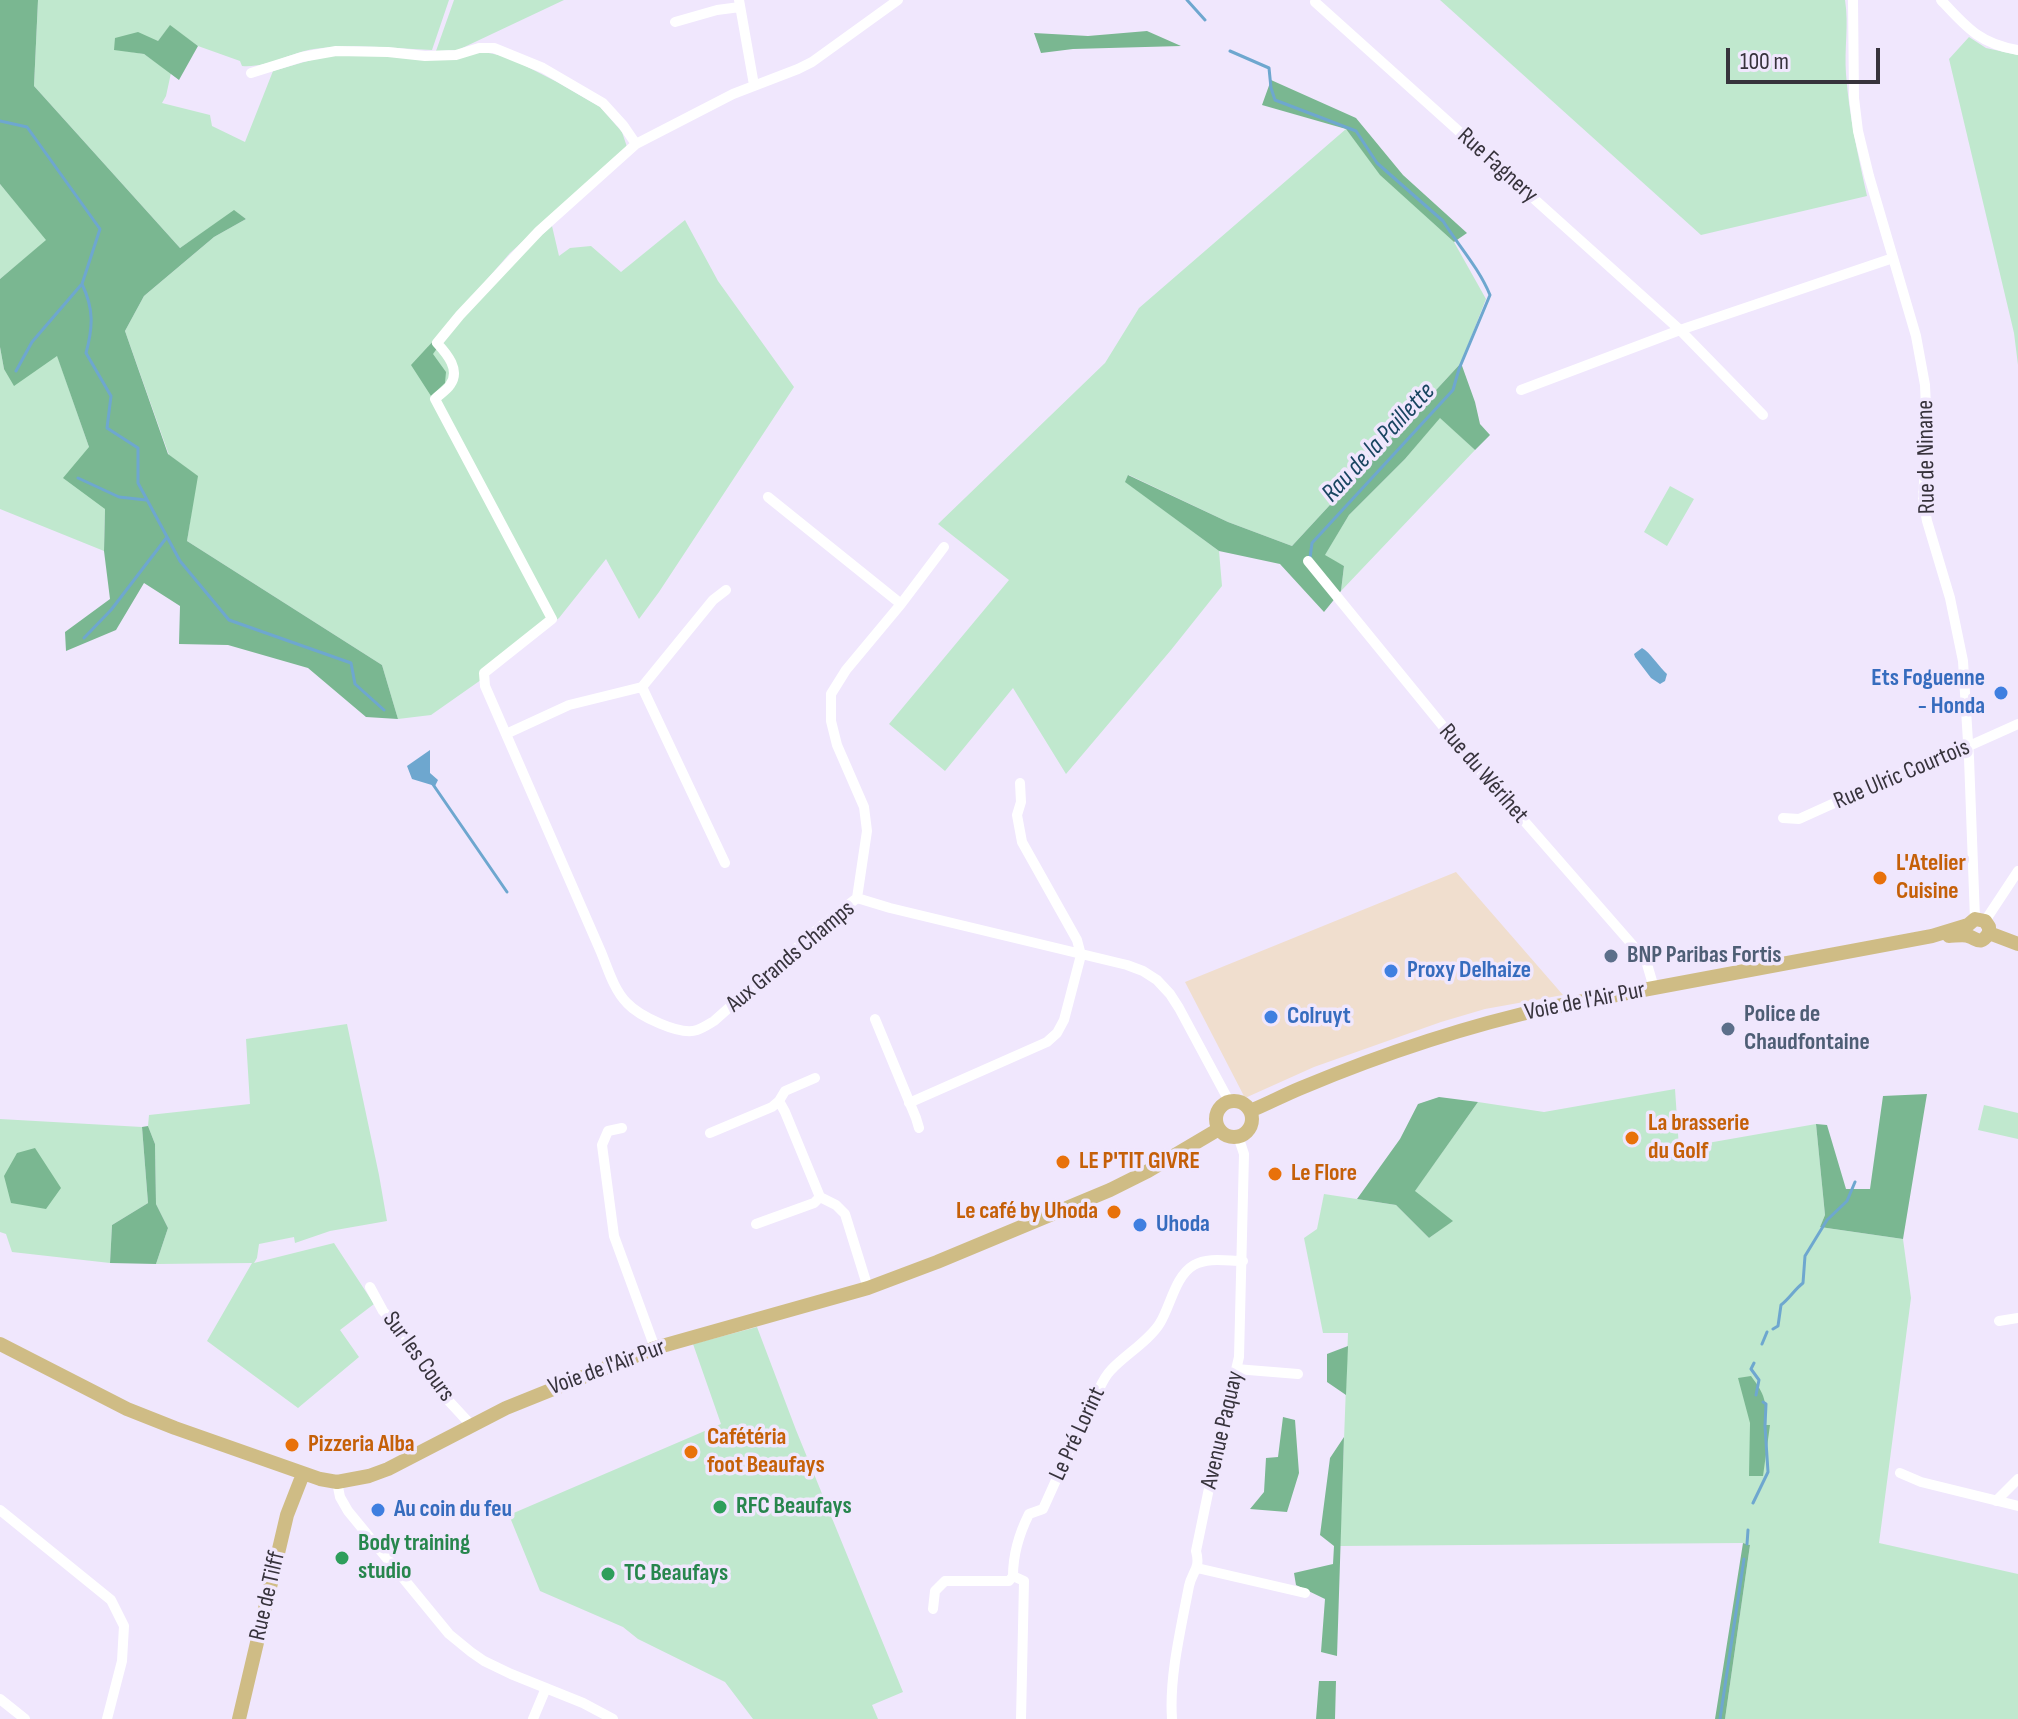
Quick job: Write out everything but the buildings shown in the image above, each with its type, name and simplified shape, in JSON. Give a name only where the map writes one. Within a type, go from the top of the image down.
[{"type":"main road","name":"Voie de l'Air Pur","points":[[1250,1111],[1329,1077],[1501,1018],[1977,927]]},
{"type":"main road","points":[[1977,927],[2018,944]]},
{"type":"main road","points":[[1229,1101],[1242,1102],[1250,1111],[1252,1119],[1245,1133],[1227,1136],[1219,1129],[1215,1118],[1219,1107],[1229,1101]]},
{"type":"main road","name":"Voie de l'Air Pur","points":[[0,1344],[127,1409],[303,1474],[337,1482],[388,1469],[533,1396],[655,1348],[868,1288],[937,1262],[1110,1190],[1219,1129]]},
{"type":"main road","name":"Rue de Tilff","points":[[239,1719],[287,1515],[303,1474]]},
{"type":"street","points":[[251,73],[302,57],[336,51],[425,56],[456,55],[479,48],[494,48],[543,68],[603,103],[636,144],[754,85],[812,62],[898,0]]},
{"type":"street","name":"Rue de Ninane","points":[[1853,0],[1854,98],[1858,131],[1916,336],[1925,385],[1927,430],[1923,499],[1950,598],[1963,661],[1977,927]]},
{"type":"street","points":[[1941,0],[1973,33],[1997,45],[2018,50]]},
{"type":"street","name":"Rue Fagnery","points":[[1315,2],[1680,330],[1763,415]]},
{"type":"street","points":[[675,22],[739,4],[754,85]]},
{"type":"street","name":"Aux Grands Champs","points":[[636,144],[539,231],[437,343],[452,363],[454,374],[450,385],[435,399],[552,619],[484,673],[485,686],[625,1002],[637,1012],[676,1030],[695,1031],[714,1021],[857,898],[1143,971],[1157,980],[1179,1008],[1229,1101]]},
{"type":"street","points":[[1521,390],[1680,330],[1893,258]]},
{"type":"street","points":[[768,497],[901,604]]},
{"type":"street","points":[[857,898],[867,831],[864,807],[837,745],[831,721],[831,694],[846,670],[944,547]]},
{"type":"street","name":"Rue du Wérihet","points":[[1308,561],[1464,752],[1643,957],[1654,988]]},
{"type":"street","points":[[506,734],[569,705],[642,687],[713,600],[726,590]]},
{"type":"street","points":[[642,687],[725,863]]},
{"type":"street","name":"Rue Ulric Courtois","points":[[1783,818],[1799,819],[1956,748],[1969,746],[2018,724]]},
{"type":"street","points":[[909,1103],[1047,1042],[1057,1033],[1064,1020],[1081,955],[1077,940],[1022,842],[1017,815],[1021,802],[1020,783]]},
{"type":"street","points":[[1977,927],[2018,871]]},
{"type":"street","points":[[875,1019],[919,1128]]},
{"type":"street","points":[[710,1133],[772,1107],[785,1091],[815,1078]]},
{"type":"street","points":[[779,1101],[820,1197],[845,1214],[868,1288]]},
{"type":"street","points":[[622,1128],[608,1131],[602,1145],[614,1236],[655,1348]]},
{"type":"street","name":"Avenue Paquay","points":[[1172,1719],[1179,1642],[1190,1581],[1199,1561],[1196,1551],[1239,1357],[1244,1154],[1238,1136]]},
{"type":"street","points":[[756,1224],[814,1203],[820,1197]]},
{"type":"street","name":"Le Pré Lorint","points":[[1021,1719],[1024,1581],[1013,1576],[1015,1549],[1025,1522],[1029,1514],[1043,1509],[1108,1372],[1158,1327],[1180,1279],[1188,1269],[1208,1260],[1243,1261]]},
{"type":"street","name":"Sur les Cours","points":[[370,1287],[383,1311],[404,1334],[435,1386],[471,1425]]},
{"type":"street","points":[[1999,1321],[2018,1318]]},
{"type":"street","points":[[1236,1369],[1298,1374]]},
{"type":"street","points":[[1900,1473],[1921,1482],[2018,1506]]},
{"type":"street","points":[[1996,1501],[2018,1479]]},
{"type":"street","points":[[337,1482],[340,1497],[348,1511],[449,1634],[484,1661],[613,1719]]},
{"type":"street","points":[[0,1510],[111,1600],[124,1626],[122,1661],[107,1719]]},
{"type":"street","points":[[1197,1568],[1305,1593]]},
{"type":"street","points":[[933,1609],[935,1591],[945,1581],[1009,1581],[1013,1576]]},
{"type":"street","points":[[533,1719],[546,1688]]},
{"type":"street","points":[[0,1699],[25,1719]]},
{"type":"shaded area","points":[[1456,872],[1563,995],[1485,1009],[1441,1022],[1314,1067],[1245,1098],[1185,982]]},
{"type":"green space","points":[[0,0],[38,0],[34,86],[180,248],[234,210],[246,219],[214,237],[144,296],[125,331],[168,454],[198,476],[187,541],[382,665],[398,719],[366,717],[308,668],[228,645],[179,644],[180,606],[144,583],[116,630],[66,651],[65,632],[110,599],[104,551],[105,509],[63,478],[89,447],[57,356],[14,386],[4,369],[0,347],[0,279],[46,240],[0,184]]},
{"type":"green space","points":[[38,0],[449,0],[432,50],[329,47],[261,65],[242,66],[240,61],[198,46],[170,26],[158,41],[114,49],[144,54],[171,73],[162,103],[210,115],[212,126],[245,142],[273,71],[332,54],[484,52],[508,57],[600,107],[622,132],[627,147],[510,253],[428,347],[433,353],[490,286],[552,226],[559,256],[570,248],[591,246],[621,272],[685,220],[718,281],[794,387],[639,619],[606,559],[559,618],[488,675],[431,715],[398,719],[382,665],[187,541],[197,476],[169,455],[125,331],[144,296],[214,237],[246,219],[234,211],[180,248],[34,86]]},
{"type":"green space","points":[[454,0],[564,0],[458,50],[436,51]]},
{"type":"green space","points":[[1440,0],[1845,0],[1847,90],[1867,196],[1701,235]]},
{"type":"green space","points":[[170,25],[198,46],[179,80],[144,54],[114,50],[115,38],[138,32],[158,41]]},
{"type":"green space","points":[[1147,31],[1181,46],[1041,53],[1034,33],[1088,36]]},
{"type":"green space","points":[[1969,37],[1986,48],[2018,55],[2018,365],[2014,333],[1949,59]]},
{"type":"green space","points":[[1271,80],[1356,118],[1403,175],[1467,233],[1454,242],[1380,175],[1346,129],[1262,105]]},
{"type":"green space","points":[[1346,129],[1381,175],[1454,242],[1486,299],[1461,363],[1292,546],[1228,522],[1129,475],[1126,482],[1219,551],[1222,586],[1066,774],[1013,688],[945,771],[889,724],[1009,580],[938,524],[1105,363],[1139,308]]},
{"type":"green space","points":[[0,184],[47,240],[0,279]]},
{"type":"green space","points":[[435,339],[441,343],[433,354],[446,372],[445,383],[431,396],[411,365]]},
{"type":"green space","points":[[0,347],[4,369],[57,355],[89,447],[105,509],[104,551],[0,509]]},
{"type":"green space","points":[[1461,363],[1480,424],[1490,435],[1475,450],[1440,418],[1405,459],[1349,515],[1325,555],[1344,566],[1341,591],[1324,612],[1280,564],[1219,551],[1125,482],[1128,475],[1228,522],[1292,546]]},
{"type":"green space","points":[[1440,417],[1475,450],[1341,591],[1344,566],[1324,556],[1349,515],[1405,459]]},
{"type":"green space","points":[[1670,486],[1694,499],[1667,546],[1644,532]]},
{"type":"green space","points":[[347,1024],[387,1221],[330,1231],[295,1243],[294,1237],[259,1244],[254,1263],[334,1243],[374,1304],[340,1330],[359,1357],[298,1408],[207,1341],[252,1263],[156,1264],[168,1228],[156,1204],[155,1144],[148,1126],[149,1115],[250,1104],[246,1039]]},
{"type":"green space","points":[[1675,1089],[1679,1148],[1816,1124],[1825,1215],[1820,1227],[1903,1239],[1911,1298],[1879,1543],[2018,1574],[2018,1719],[1725,1719],[1750,1545],[1743,1543],[1340,1546],[1348,1333],[1323,1333],[1304,1238],[1317,1229],[1324,1194],[1396,1205],[1429,1238],[1452,1221],[1414,1192],[1478,1102],[1544,1112]]},
{"type":"green space","points":[[1927,1094],[1903,1239],[1820,1227],[1825,1215],[1816,1124],[1827,1125],[1846,1189],[1870,1189],[1883,1096]]},
{"type":"green space","points":[[1439,1097],[1478,1102],[1415,1191],[1453,1221],[1429,1238],[1396,1205],[1357,1199],[1400,1139],[1418,1104]]},
{"type":"green space","points":[[1984,1105],[2018,1113],[2018,1139],[1978,1130]]},
{"type":"green space","points":[[0,1119],[142,1127],[148,1203],[112,1225],[110,1263],[12,1252],[6,1234],[0,1232]]},
{"type":"green space","points":[[148,1126],[155,1144],[156,1204],[168,1228],[156,1264],[110,1263],[112,1225],[148,1203],[142,1127]]},
{"type":"green space","points":[[35,1148],[61,1188],[46,1209],[11,1203],[4,1176],[17,1153]]},
{"type":"green space","points":[[757,1327],[903,1692],[872,1705],[878,1719],[753,1719],[725,1682],[638,1639],[623,1627],[540,1591],[509,1515],[721,1424],[693,1344]]},
{"type":"green space","points":[[1348,1346],[1346,1395],[1327,1382],[1327,1354]]},
{"type":"green space","points":[[1751,1376],[1764,1399],[1765,1425],[1770,1425],[1763,1476],[1749,1476],[1750,1423],[1738,1378]]},
{"type":"green space","points":[[1283,1417],[1295,1420],[1299,1473],[1287,1512],[1250,1509],[1264,1492],[1266,1458],[1278,1457]]},
{"type":"green space","points":[[1344,1437],[1337,1656],[1321,1652],[1325,1599],[1296,1585],[1294,1573],[1333,1564],[1334,1546],[1320,1535],[1330,1458]]},
{"type":"green space","points":[[1743,1543],[1750,1545],[1725,1719],[1715,1719]]},
{"type":"green space","points":[[1319,1681],[1336,1681],[1335,1719],[1316,1719]]},
{"type":"water","points":[[1642,648],[1667,674],[1660,684],[1651,678],[1635,657],[1634,654]]},
{"type":"water","points":[[430,750],[430,773],[438,780],[435,786],[412,779],[407,766]]},
{"type":"waterway","name":"Rau de la Paillette","points":[[1187,0],[1205,20]]},
{"type":"waterway","name":"Rau de la Paillette","points":[[1230,51],[1269,68],[1275,100],[1356,131],[1377,163],[1443,221],[1490,295],[1453,390],[1312,543],[1310,558]]},
{"type":"waterway","points":[[0,121],[27,127],[100,229],[82,284],[91,318],[86,353],[111,396],[107,428],[138,448],[138,483],[180,561],[229,620],[351,663],[355,684],[384,710]]},
{"type":"waterway","points":[[16,371],[32,342],[81,285]]},
{"type":"waterway","points":[[78,478],[119,497],[146,500]]},
{"type":"waterway","points":[[84,638],[111,610],[167,537]]},
{"type":"waterway","points":[[432,783],[507,892]]},
{"type":"waterway","points":[[1773,1329],[1778,1326],[1781,1305],[1803,1283],[1805,1256],[1827,1220],[1847,1201],[1855,1182]]},
{"type":"waterway","points":[[1762,1344],[1767,1332]]},
{"type":"waterway","points":[[1754,1363],[1751,1369],[1759,1380],[1756,1395]]},
{"type":"waterway","points":[[1753,1503],[1768,1472],[1766,1404],[1763,1402]]},
{"type":"waterway","points":[[1747,1544],[1748,1530]]},
{"type":"waterway","points":[[1720,1719],[1744,1559]]},
{"type":"place","name":"Ets Foguenne - Honda","points":[[2001,693]]},
{"type":"place","name":"L'Atelier Cuisine","points":[[1880,878]]},
{"type":"place","name":"BNP Paribas Fortis","points":[[1611,956]]},
{"type":"place","name":"Proxy Delhaize","points":[[1391,971]]},
{"type":"place","name":"Colruyt","points":[[1271,1017]]},
{"type":"place","name":"Police de Chaudfontaine","points":[[1728,1029]]},
{"type":"place","name":"La brasserie du Golf","points":[[1632,1138]]},
{"type":"place","name":"LE P'TIT GIVRE","points":[[1063,1162]]},
{"type":"place","name":"Le Flore","points":[[1275,1174]]},
{"type":"place","name":"Le café by Uhoda","points":[[1114,1212]]},
{"type":"place","name":"Uhoda","points":[[1140,1225]]},
{"type":"place","name":"Pizzeria Alba","points":[[292,1445]]},
{"type":"place","name":"Cafétéria foot Beaufays","points":[[691,1452]]},
{"type":"place","name":"RFC Beaufays","points":[[720,1507]]},
{"type":"place","name":"Au coin du feu","points":[[378,1510]]},
{"type":"place","name":"Body training studio","points":[[342,1558]]},
{"type":"place","name":"TC Beaufays","points":[[608,1574]]}]
